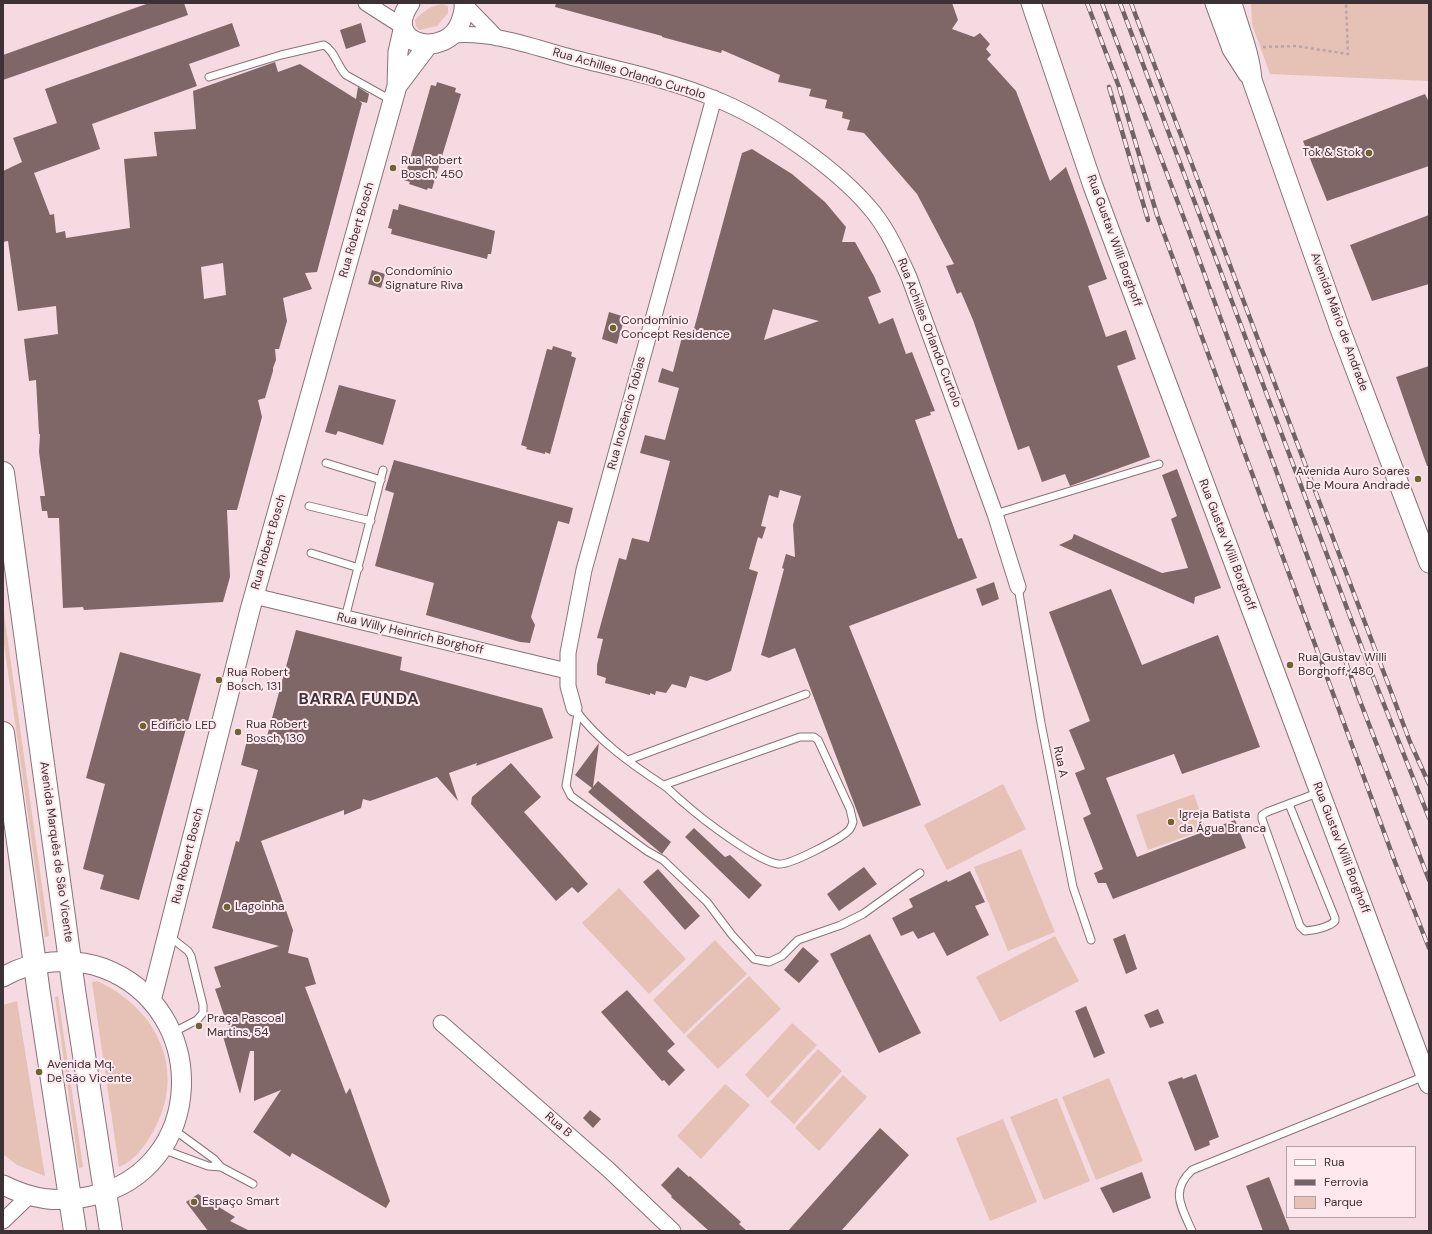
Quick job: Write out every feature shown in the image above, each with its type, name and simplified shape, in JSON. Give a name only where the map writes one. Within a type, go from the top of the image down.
[{"type":"main road","name":"Avenida Marquês de São Vicente","points":[[3,473],[71,962],[111,1231]]},
{"type":"main road","points":[[3,733],[35,964],[75,1231]]},
{"type":"street","points":[[366,3],[403,28],[409,38],[416,42],[428,45],[453,35],[460,24],[464,4]]},
{"type":"street","name":"Rua Robert Bosch","points":[[151,1001],[254,596],[395,94],[398,52],[405,10],[410,3]]},
{"type":"street","name":"Rua Gustav Willi Borghoff","points":[[1031,3],[1093,186],[1428,1080]]},
{"type":"street","name":"Avenida Mário de Andrade","points":[[1215,3],[1232,49],[1252,80],[1340,329],[1429,563]]},
{"type":"street","name":"Avenida Mário de Andrade","points":[[1232,3],[1238,26],[1247,47],[1251,65],[1252,80]]},
{"type":"street","points":[[1238,26],[1239,3]]},
{"type":"street","points":[[464,4],[497,38]]},
{"type":"street","name":"Rua Achilles Orlando Curtolo","points":[[453,35],[464,34],[497,38],[633,73],[714,98],[767,126],[816,158],[838,175],[874,213],[895,247],[909,277],[995,514],[1018,587]]},
{"type":"street","name":"Rua Robert Bosch","points":[[395,94],[428,45]]},
{"type":"street","name":"Rua Inocêncio Tobias","points":[[576,710],[568,686],[568,653],[584,570],[714,98]]},
{"type":"street","name":"Rua Willy Heinrich Borghoff","points":[[254,596],[567,671]]},
{"type":"street","points":[[3,977],[35,964],[71,962],[94,965],[115,973],[134,985],[151,1001],[172,1033],[181,1062],[181,1096],[172,1129],[162,1149],[138,1175],[123,1185],[106,1193],[71,1201],[48,1200],[29,1196],[3,1187]]},
{"type":"street","name":"Rua B","points":[[441,1023],[609,1170],[673,1231]]},
{"type":"street","points":[[3,1221],[29,1196]]},
{"type":"lane","points":[[209,77],[281,55],[324,45],[330,48],[341,70],[346,74],[395,94]]},
{"type":"lane","points":[[326,463],[381,480]]},
{"type":"lane","points":[[995,514],[1159,464]]},
{"type":"lane","points":[[345,618],[383,470]]},
{"type":"lane","points":[[309,506],[371,521]]},
{"type":"lane","points":[[311,553],[359,568]]},
{"type":"lane","name":"Rua A","points":[[1018,587],[1041,723],[1073,887],[1091,940]]},
{"type":"lane","points":[[628,760],[806,694]]},
{"type":"lane","points":[[576,710],[596,733],[646,775],[664,786],[686,805],[747,849],[768,861],[780,864],[802,858],[848,831],[854,822],[850,809],[818,740],[814,737],[800,737],[664,786]]},
{"type":"lane","points":[[576,710],[566,786],[571,796],[646,851],[662,860],[707,902],[732,935],[754,958],[769,962],[782,956],[798,940],[841,925],[863,914],[920,873]]},
{"type":"lane","points":[[1289,804],[1335,918],[1331,924],[1313,930],[1306,930],[1300,926],[1262,819],[1262,815],[1267,812],[1320,792]]},
{"type":"lane","points":[[168,935],[188,951],[191,956],[203,1005],[203,1013],[197,1020],[172,1033]]},
{"type":"lane","points":[[1192,1231],[1182,1209],[1178,1190],[1182,1179],[1192,1170],[1204,1164],[1428,1080]]},
{"type":"lane","points":[[172,1129],[214,1159],[221,1168]]},
{"type":"lane","points":[[162,1149],[208,1166],[221,1168],[253,1184]]},
{"type":"path","points":[[1256,47],[1296,46],[1348,54],[1346,3]]},
{"type":"green space","points":[[1251,3],[1429,3],[1429,81],[1270,74],[1252,24]]},
{"type":"green space","points":[[442,4],[448,6],[448,13],[437,26],[419,30],[416,26],[415,20],[427,10]]},
{"type":"green space","points":[[3,606],[49,936],[45,937],[3,637]]},
{"type":"green space","points":[[1003,784],[1026,829],[947,870],[924,825]]},
{"type":"green space","name":"Igreja Batista da Água Branca","points":[[1194,794],[1206,829],[1148,850],[1136,815]]},
{"type":"green space","points":[[1021,849],[1055,932],[1008,951],[974,867]]},
{"type":"green space","points":[[619,888],[686,959],[649,994],[582,923]]},
{"type":"green space","points":[[1055,936],[1079,981],[1000,1022],[976,977]]},
{"type":"green space","points":[[715,940],[747,974],[684,1034],[653,1000]]},
{"type":"green space","points":[[749,976],[781,1009],[718,1069],[686,1036]]},
{"type":"green space","points":[[97,981],[118,993],[136,1007],[150,1025],[161,1044],[166,1065],[167,1086],[163,1109],[153,1132],[139,1152],[130,1161],[119,1167],[92,982]]},
{"type":"green space","points":[[58,996],[83,1167],[79,1168],[55,997]]},
{"type":"green space","points":[[17,1001],[45,1176],[17,1165],[3,1154],[3,1005]]},
{"type":"green space","points":[[792,1023],[817,1045],[768,1098],[745,1075]]},
{"type":"green space","points":[[818,1049],[842,1071],[794,1124],[770,1102]]},
{"type":"green space","points":[[843,1075],[867,1097],[819,1151],[795,1128]]},
{"type":"green space","points":[[1109,1078],[1143,1161],[1096,1180],[1062,1097]]},
{"type":"green space","points":[[725,1084],[750,1105],[701,1159],[677,1136]]},
{"type":"green space","points":[[1057,1098],[1090,1181],[1044,1200],[1010,1117]]},
{"type":"green space","points":[[1003,1119],[1037,1202],[990,1221],[956,1138]]},
{"type":"building","points":[[149,3],[184,3],[188,15],[3,80],[3,55]]},
{"type":"building","points":[[556,3],[952,3],[958,20],[952,29],[974,37],[980,33],[990,44],[986,49],[991,55],[987,59],[1016,91],[1050,181],[1066,167],[1107,279],[1088,286],[1106,337],[1126,330],[1136,359],[1117,366],[1150,457],[1070,486],[1065,474],[1042,482],[1029,446],[1018,450],[973,320],[961,292],[957,294],[946,266],[954,264],[917,194],[864,133],[847,130],[850,120],[842,118],[843,112],[825,108],[827,100],[809,96],[811,89],[778,82],[780,75],[722,50],[721,53],[555,7]]},
{"type":"building","points":[[232,23],[240,46],[189,64],[197,86],[92,124],[100,149],[34,173],[50,215],[54,214],[56,233],[65,231],[66,238],[130,228],[124,159],[157,156],[154,132],[196,129],[193,91],[275,62],[278,72],[300,64],[356,99],[358,87],[369,94],[367,103],[359,101],[362,103],[317,272],[305,273],[312,289],[283,298],[287,321],[279,349],[275,349],[276,360],[265,398],[258,400],[262,417],[237,510],[227,510],[230,577],[223,602],[84,610],[83,607],[63,608],[59,518],[48,518],[47,511],[42,511],[40,496],[45,496],[39,452],[40,434],[36,380],[29,381],[24,339],[58,334],[56,306],[18,311],[8,241],[3,242],[3,171],[22,162],[13,138],[57,123],[45,89]],"holes":[[[223,263],[226,295],[204,299],[201,267]]]},
{"type":"building","points":[[361,23],[366,42],[346,49],[340,30]]},
{"type":"building","points":[[437,82],[456,88],[455,92],[461,94],[432,189],[428,188],[427,190],[409,184],[410,182],[404,180],[431,85],[436,86]]},
{"type":"building","name":"Tok & Stok","points":[[1425,94],[1429,102],[1429,166],[1327,201],[1303,141]]},
{"type":"building","points":[[752,149],[792,174],[825,202],[846,227],[842,242],[855,242],[874,276],[881,292],[868,297],[879,324],[893,318],[906,354],[912,352],[935,411],[930,412],[931,415],[915,420],[958,539],[962,538],[977,578],[849,626],[921,805],[863,827],[795,648],[769,658],[761,655],[784,569],[782,568],[786,554],[795,557],[793,525],[801,496],[780,490],[778,498],[769,495],[761,526],[766,527],[762,539],[758,537],[749,569],[758,572],[731,671],[707,681],[690,676],[686,688],[672,684],[666,693],[656,691],[655,695],[605,683],[606,678],[597,675],[597,665],[603,639],[597,638],[619,558],[626,560],[632,538],[649,542],[670,461],[640,453],[645,435],[665,440],[679,388],[658,382],[662,368],[673,372],[683,333],[692,336],[742,153]],"holes":[[[773,309],[819,321],[764,340]]]},
{"type":"building","points":[[399,204],[495,231],[491,254],[488,254],[487,259],[391,234],[392,229],[388,228],[393,209],[398,210]]},
{"type":"building","points":[[1429,215],[1429,284],[1372,301],[1350,245]]},
{"type":"building","name":"Condomínio Signature Riva","points":[[372,270],[385,274],[381,288],[368,284]]},
{"type":"building","name":"Condomínio Concept Residence","points":[[609,312],[625,317],[617,344],[602,339]]},
{"type":"building","points":[[553,346],[572,352],[571,356],[576,358],[550,454],[545,452],[545,454],[526,449],[527,447],[521,445],[547,349],[552,350]]},
{"type":"building","points":[[1429,366],[1429,466],[1427,466],[1396,377]]},
{"type":"building","points":[[339,385],[396,400],[383,445],[338,431],[336,435],[325,432]]},
{"type":"building","points":[[394,460],[573,508],[569,524],[558,521],[531,617],[535,625],[530,643],[520,642],[426,615],[434,583],[375,566],[394,493],[385,490]]},
{"type":"building","points":[[1177,469],[1221,588],[1195,597],[1194,604],[1059,545],[1072,539],[1074,534],[1162,573],[1188,568],[1171,519],[1177,516],[1162,475]]},
{"type":"building","points":[[994,582],[999,599],[982,606],[976,589]]},
{"type":"building","name":"Igreja Batista da Água Branca","points":[[1111,589],[1142,665],[1218,635],[1260,747],[1182,774],[1174,754],[1106,778],[1137,857],[1235,820],[1246,848],[1113,899],[1106,883],[1098,883],[1094,873],[1103,869],[1083,818],[1091,814],[1075,773],[1085,769],[1069,730],[1090,721],[1049,612]]},
{"type":"building","points":[[296,630],[402,657],[400,670],[542,708],[553,738],[476,766],[477,763],[449,773],[458,801],[437,777],[370,801],[363,799],[361,808],[344,815],[344,810],[261,841],[293,930],[288,953],[308,958],[316,984],[305,987],[346,1094],[350,1088],[390,1201],[386,1208],[292,1153],[290,1157],[253,1132],[281,1090],[254,1101],[254,1051],[250,1051],[240,1094],[222,1033],[229,1030],[215,989],[221,987],[214,967],[279,946],[212,928],[236,841],[239,842],[258,770],[241,765],[248,736],[266,740]]},
{"type":"building","name":"Edifício LED","points":[[120,652],[201,674],[139,900],[100,889],[104,875],[83,869],[105,784],[86,778]]},
{"type":"building","points":[[599,743],[593,787],[598,781],[671,842],[662,854],[588,792],[592,788],[575,775]]},
{"type":"building","points":[[511,763],[541,797],[524,812],[588,884],[578,893],[572,887],[556,901],[471,804],[472,797]]},
{"type":"building","points":[[694,828],[725,857],[730,855],[762,885],[749,899],[685,837]]},
{"type":"building","points":[[864,867],[877,884],[839,911],[827,894]]},
{"type":"building","points":[[658,869],[700,916],[685,930],[643,882]]},
{"type":"building","points":[[970,871],[985,902],[975,906],[989,935],[947,956],[934,932],[918,939],[913,931],[901,936],[892,918],[913,907],[909,899],[947,880],[948,882]]},
{"type":"building","points":[[870,934],[921,1033],[879,1053],[830,954]]},
{"type":"building","points":[[1125,934],[1137,969],[1126,974],[1113,939]]},
{"type":"building","points":[[803,947],[819,961],[799,983],[784,970]]},
{"type":"building","points":[[627,990],[675,1044],[667,1051],[685,1070],[669,1086],[664,1080],[662,1081],[601,1012]]},
{"type":"building","points":[[1086,1006],[1105,1053],[1094,1058],[1075,1011]]},
{"type":"building","points":[[1158,1009],[1164,1023],[1150,1028],[1144,1015]]},
{"type":"building","points":[[1196,1074],[1219,1137],[1209,1141],[1210,1145],[1195,1151],[1168,1082],[1182,1077],[1183,1079]]},
{"type":"building","points":[[590,1110],[601,1119],[593,1128],[583,1118]]},
{"type":"building","points":[[880,1128],[909,1155],[841,1231],[788,1231]]},
{"type":"building","points":[[678,1167],[741,1222],[739,1224],[747,1231],[709,1231],[671,1197],[672,1196],[661,1185]]},
{"type":"building","points":[[1142,1172],[1151,1198],[1113,1213],[1100,1188]]},
{"type":"building","points":[[1269,1177],[1290,1231],[1263,1231],[1246,1186]]},
{"type":"building","points":[[198,1194],[235,1217],[230,1221],[250,1231],[208,1231],[186,1202]]},
{"type":"railway","points":[[1087,3],[1119,87],[1157,215],[1395,862],[1429,948]]},
{"type":"railway","points":[[1102,3],[1188,229],[1360,701],[1429,880]]},
{"type":"railway","points":[[1120,3],[1366,659],[1429,818]]},
{"type":"railway","points":[[1131,3],[1410,742],[1429,784]]},
{"type":"railway","points":[[1109,87],[1148,220]]},
{"type":"place","name":"Tok & Stok","points":[[1369,153]]},
{"type":"place","name":"Rua Robert Bosch, 450","points":[[393,168]]},
{"type":"place","name":"Condomínio Signature Riva","points":[[377,279]]},
{"type":"place","name":"Condomínio Concept Residence","points":[[613,328]]},
{"type":"place","name":"Avenida Auro Soares De Moura Andrade","points":[[1418,479]]},
{"type":"place","name":"Rua Gustav Willi Borghoff, 480","points":[[1290,665]]},
{"type":"place","name":"Rua Robert Bosch, 131","points":[[219,680]]},
{"type":"place","name":"Edifício LED","points":[[143,726]]},
{"type":"place","name":"Rua Robert Bosch, 130","points":[[238,732]]},
{"type":"place","name":"Igreja Batista da Água Branca","points":[[1171,822]]},
{"type":"place","name":"Lagoinha","points":[[227,907]]},
{"type":"place","name":"Praça Pascoal Martins, 54","points":[[199,1026]]},
{"type":"place","name":"Avenida Mq. De São Vicente","points":[[39,1072]]},
{"type":"place","name":"Espaço Smart","points":[[194,1202]]},
{"type":"district","name":"BARRA FUNDA","points":[[359,700]]}]
